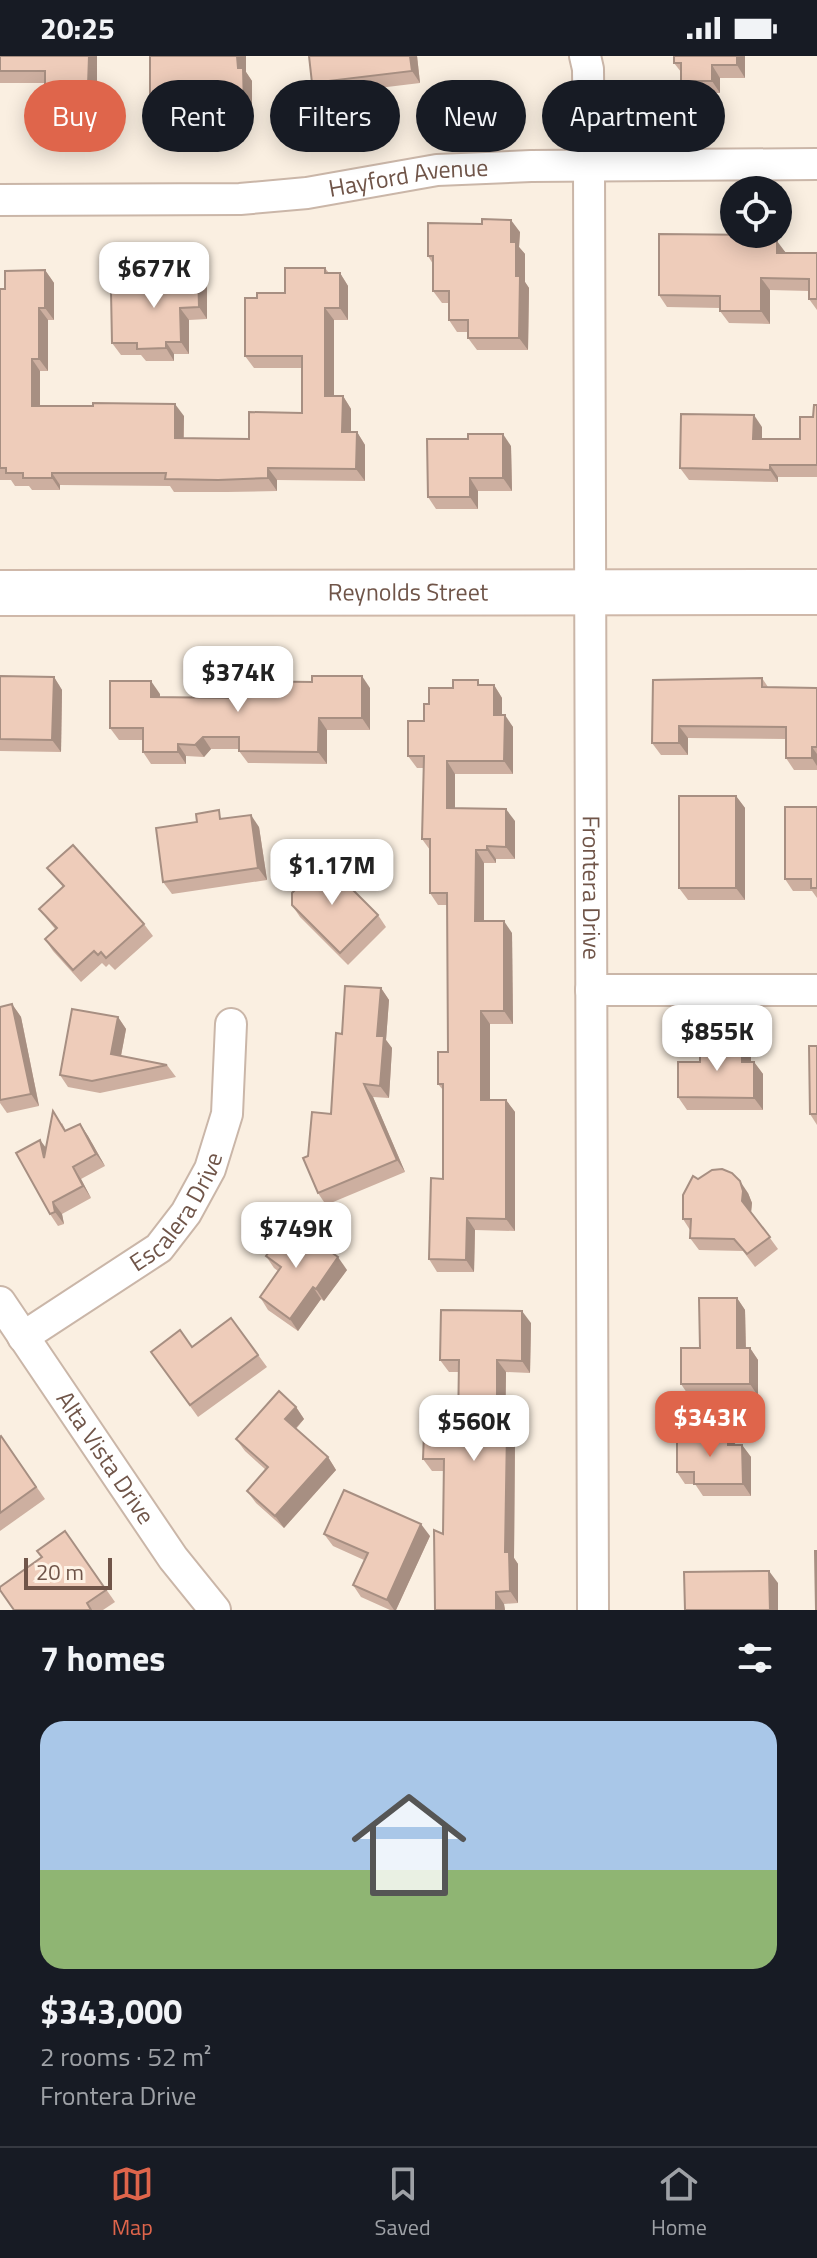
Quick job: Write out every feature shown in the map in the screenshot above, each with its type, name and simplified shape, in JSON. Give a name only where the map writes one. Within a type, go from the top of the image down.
[{"type":"street","name":"Frontera Drive","points":[[585,56],[588,69],[589,165],[593,1610]]},
{"type":"street","name":"Hayford Avenue","points":[[0,200],[240,199],[307,193],[437,170],[589,165],[817,164]]},
{"type":"street","name":"Reynolds Street","points":[[0,593],[817,592]]},
{"type":"street","points":[[591,990],[817,990]]},
{"type":"street","name":"Escalera Drive","points":[[23,1337],[159,1248],[186,1213],[210,1169],[227,1114],[231,1024]]},
{"type":"street","name":"Alta Vista Drive","points":[[0,1302],[173,1558],[215,1610]]},
{"type":"building","points":[[0,56],[89,56],[88,80],[45,80],[45,71],[0,71]]},
{"type":"building","points":[[150,56],[237,56],[238,68],[243,68],[243,80],[150,80]]},
{"type":"building","points":[[309,56],[410,56],[412,71],[312,80]]},
{"type":"building","points":[[674,56],[737,56],[737,65],[712,65],[712,80],[681,80],[681,63],[674,63]]},
{"type":"building","points":[[482,219],[511,220],[511,242],[516,242],[516,276],[520,276],[519,338],[468,338],[468,320],[449,320],[449,291],[433,291],[433,256],[428,256],[428,223],[482,224]]},
{"type":"building","points":[[659,234],[720,235],[720,248],[777,248],[777,253],[817,253],[817,299],[809,299],[809,279],[761,278],[761,311],[720,311],[720,296],[659,295]]},
{"type":"building","points":[[285,268],[325,268],[325,273],[340,273],[340,308],[325,308],[325,396],[343,396],[342,432],[357,432],[356,469],[268,468],[268,478],[218,480],[165,479],[166,473],[52,473],[52,478],[23,478],[23,473],[6,473],[6,468],[0,468],[0,289],[5,289],[5,271],[45,270],[45,308],[39,308],[39,359],[32,359],[32,406],[175,404],[175,438],[249,439],[249,412],[302,413],[302,356],[245,356],[245,298],[257,298],[257,293],[285,293]]},
{"type":"building","points":[[198,270],[199,307],[180,308],[181,342],[166,342],[166,348],[137,349],[137,343],[112,343],[111,291],[150,290],[150,271]]},
{"type":"building","points":[[814,405],[817,405],[817,465],[770,465],[770,470],[680,468],[681,414],[754,415],[753,439],[800,439],[800,417],[813,417]]},
{"type":"building","points":[[468,434],[503,434],[503,478],[470,478],[470,497],[428,497],[427,439],[468,439]]},
{"type":"building","points":[[0,676],[54,677],[52,740],[0,739]]},
{"type":"building","points":[[312,676],[362,676],[362,718],[319,718],[318,752],[239,751],[239,737],[203,737],[195,745],[178,744],[178,752],[143,752],[143,728],[110,728],[110,681],[151,681],[151,697],[240,698],[240,681],[312,682]]},
{"type":"building","points":[[762,678],[762,687],[817,688],[817,747],[812,747],[812,758],[786,758],[786,727],[679,726],[679,743],[652,743],[653,680]]},
{"type":"building","points":[[453,680],[478,680],[478,685],[494,685],[494,715],[505,715],[504,761],[447,761],[447,808],[506,809],[506,847],[487,846],[487,850],[476,850],[475,921],[504,921],[504,1011],[481,1011],[481,1100],[506,1100],[506,1219],[467,1218],[466,1260],[429,1259],[431,1178],[443,1179],[443,1084],[438,1084],[438,1052],[448,1052],[447,893],[430,893],[430,839],[422,839],[424,756],[408,756],[408,721],[424,721],[424,704],[429,704],[429,688],[453,688]]},
{"type":"building","points":[[679,796],[736,796],[736,888],[679,888]]},
{"type":"building","points":[[785,807],[817,807],[817,888],[811,888],[811,879],[785,879]]},
{"type":"building","points":[[219,810],[220,819],[251,815],[258,868],[163,882],[156,828],[197,822],[196,814]]},
{"type":"building","points":[[73,845],[144,924],[106,958],[101,952],[98,955],[94,951],[73,970],[45,939],[57,928],[39,909],[64,886],[47,868]]},
{"type":"building","points":[[324,861],[378,915],[340,953],[292,905],[292,893]]},
{"type":"building","points":[[345,986],[381,988],[377,1036],[384,1036],[380,1086],[364,1084],[397,1160],[318,1193],[303,1158],[308,1156],[312,1112],[331,1114],[336,1033],[342,1034]]},
{"type":"building","points":[[12,1004],[31,1094],[0,1100],[0,1007]]},
{"type":"building","points":[[72,1009],[118,1017],[111,1054],[167,1065],[92,1081],[60,1075]]},
{"type":"building","points":[[700,1041],[742,1041],[742,1062],[754,1062],[754,1098],[678,1097],[678,1062],[700,1062]]},
{"type":"building","points":[[809,1046],[817,1046],[817,1114],[810,1114]]},
{"type":"building","points":[[53,1111],[65,1131],[80,1124],[96,1154],[73,1167],[83,1186],[53,1202],[55,1212],[50,1214],[16,1153],[40,1140],[44,1158]]},
{"type":"building","points":[[722,1169],[740,1181],[742,1201],[770,1237],[747,1254],[734,1239],[690,1238],[691,1219],[683,1219],[683,1195],[693,1176],[698,1179],[712,1170]]},
{"type":"building","points":[[290,1223],[338,1257],[290,1319],[260,1297],[281,1267],[266,1256]]},
{"type":"building","points":[[699,1298],[737,1298],[737,1348],[750,1348],[750,1384],[681,1384],[681,1348],[700,1348]]},
{"type":"building","points":[[441,1310],[522,1311],[522,1361],[497,1360],[497,1429],[507,1429],[505,1552],[509,1552],[510,1591],[496,1592],[496,1610],[435,1610],[434,1530],[443,1534],[444,1459],[423,1459],[424,1433],[452,1433],[452,1428],[458,1428],[459,1360],[440,1360]]},
{"type":"building","points":[[231,1318],[258,1355],[190,1405],[151,1352],[180,1330],[192,1347]]},
{"type":"building","points":[[279,1391],[296,1407],[285,1419],[328,1457],[275,1516],[247,1491],[268,1467],[236,1439]]},
{"type":"building","points":[[728,1433],[728,1445],[742,1445],[743,1484],[694,1484],[694,1472],[677,1472],[677,1434]]},
{"type":"building","points":[[0,1437],[36,1487],[0,1513]]},
{"type":"building","points":[[344,1490],[421,1524],[387,1600],[353,1585],[368,1553],[324,1534]]},
{"type":"building","points":[[65,1531],[106,1590],[87,1603],[91,1610],[14,1610],[0,1587],[42,1557],[37,1551]]},
{"type":"building","points":[[817,1551],[817,1610],[816,1610]]},
{"type":"building","points":[[769,1571],[770,1610],[685,1610],[684,1572]]}]
